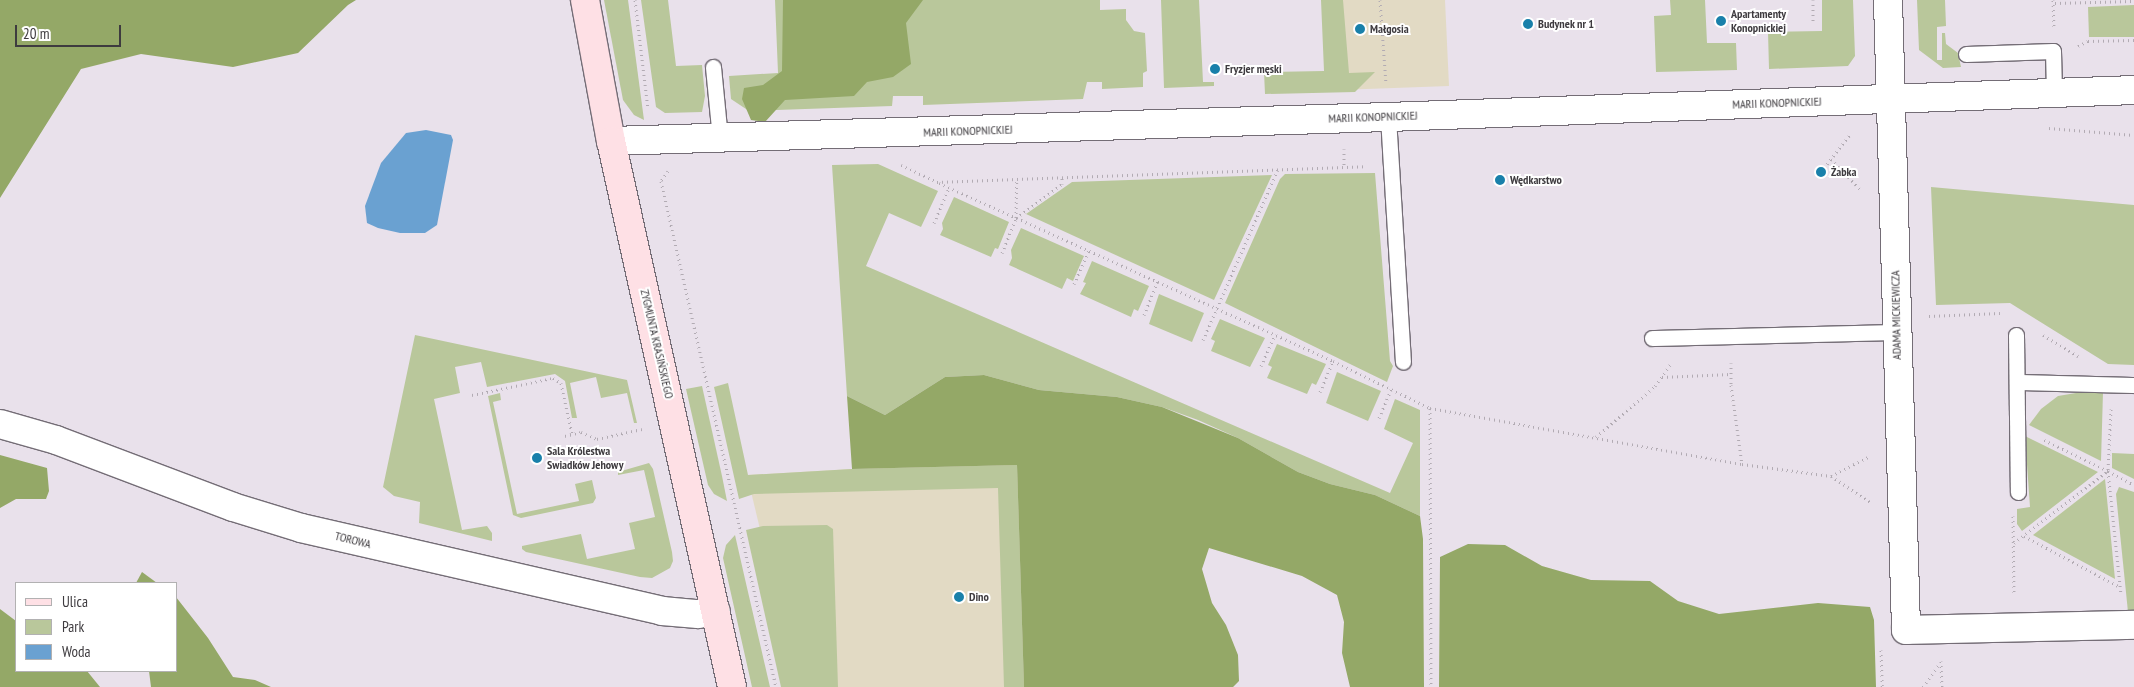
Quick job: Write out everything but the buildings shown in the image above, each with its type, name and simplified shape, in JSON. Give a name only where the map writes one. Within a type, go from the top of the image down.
[{"type":"street","name":"ZYGMUNTA KRASIŃSKIEGO","points":[[585,0],[611,141],[732,687]]},
{"type":"street","name":"ADAMA MICKIEWICZA","points":[[1888,0],[1906,630],[2134,625]]},
{"type":"street","name":"MARII KONOPNICKIEJ","points":[[611,141],[1388,117],[2134,90]]},
{"type":"street","name":"TOROWA","points":[[0,424],[56,440],[233,507],[301,528],[662,611],[698,614],[716,611]]},
{"type":"lane","points":[[1966,54],[2053,51],[2054,92]]},
{"type":"lane","points":[[713,67],[720,139]]},
{"type":"lane","points":[[1388,117],[1403,362]]},
{"type":"lane","points":[[1652,338],[1897,332]]},
{"type":"lane","points":[[2016,335],[2018,492]]},
{"type":"lane","points":[[2018,382],[2134,384]]},
{"type":"path","points":[[635,0],[648,109],[653,116],[664,118],[674,162],[661,181],[776,687]]},
{"type":"path","points":[[1380,0],[1386,85]]},
{"type":"path","points":[[1813,0],[1813,22]]},
{"type":"path","points":[[2054,27],[2054,1],[2134,1]]},
{"type":"path","points":[[1827,164],[1856,128]]},
{"type":"path","points":[[2046,128],[2134,136]]},
{"type":"path","points":[[1831,159],[1861,190]]},
{"type":"path","points":[[1203,340],[1278,169]]},
{"type":"path","points":[[1016,218],[1062,184],[1062,178]]},
{"type":"path","points":[[1002,253],[1016,218],[1016,179]]},
{"type":"path","points":[[934,222],[949,188]]},
{"type":"path","points":[[1074,284],[1089,250]]},
{"type":"path","points":[[1144,315],[1158,281]]},
{"type":"path","points":[[1261,366],[1275,334]]},
{"type":"path","points":[[1730,336],[1731,374],[1742,464]]},
{"type":"path","points":[[1596,437],[1655,386],[1691,337]]},
{"type":"path","points":[[1320,392],[1333,360]]},
{"type":"path","points":[[1661,377],[1731,374]]},
{"type":"path","points":[[472,396],[553,378],[561,383],[572,434]]},
{"type":"path","points":[[1379,418],[1392,388]]},
{"type":"path","points":[[2024,536],[2120,588],[2108,471],[2112,402]]},
{"type":"path","points":[[1430,408],[1431,687]]},
{"type":"path","points":[[565,436],[581,432],[597,439],[645,428]]},
{"type":"path","points":[[2018,428],[2134,485]]},
{"type":"path","points":[[1831,476],[1875,453]]},
{"type":"path","points":[[2014,571],[2014,543],[2108,471]]},
{"type":"path","points":[[1923,687],[1941,661]]},
{"type":"shaded area","points":[[1335,0],[1445,0],[1449,86],[1339,90]]},
{"type":"shaded area","points":[[1017,465],[1024,687],[798,687],[747,475],[852,469]]},
{"type":"green space","points":[[0,0],[356,0],[348,5],[298,53],[233,67],[141,54],[81,69],[0,198]]},
{"type":"green space","points":[[604,0],[628,0],[644,120],[634,115],[623,100]]},
{"type":"green space","points":[[641,0],[668,0],[676,66],[702,65],[705,96],[702,112],[665,113],[656,107]]},
{"type":"green space","points":[[775,0],[1100,0],[1100,10],[1126,9],[1126,20],[1134,31],[1145,33],[1147,71],[1143,73],[1143,87],[1102,89],[1102,82],[1087,82],[1083,99],[923,105],[923,96],[893,96],[892,106],[749,111],[731,99],[729,76],[778,73]]},
{"type":"green space","points":[[783,0],[923,0],[906,23],[911,64],[893,77],[867,82],[854,96],[785,100],[765,122],[751,120],[742,99],[744,88],[763,85],[782,71]]},
{"type":"green space","points":[[1161,0],[1199,0],[1203,82],[1214,82],[1214,86],[1164,88]]},
{"type":"green space","points":[[1321,0],[1343,0],[1349,73],[1375,72],[1355,92],[1265,94],[1264,72],[1324,71]]},
{"type":"green space","points":[[1670,0],[1705,0],[1707,43],[1736,43],[1737,70],[1656,72],[1654,16],[1671,15]]},
{"type":"green space","points":[[1822,0],[1853,0],[1855,56],[1848,66],[1769,69],[1768,32],[1822,31]]},
{"type":"green space","points":[[1917,0],[1945,0],[1946,26],[1937,27],[1937,60],[1942,60],[1942,33],[1945,33],[1946,44],[1958,53],[1961,67],[1943,68],[1919,50]]},
{"type":"green space","points":[[2134,5],[2134,37],[2089,37],[2088,7]]},
{"type":"green space","points":[[878,164],[938,191],[921,227],[889,213],[866,266],[1390,493],[1413,443],[1384,429],[1395,399],[1420,410],[1420,516],[1375,495],[1330,484],[1298,472],[1238,438],[1198,420],[1162,407],[1117,397],[1039,390],[984,375],[945,377],[885,415],[847,396],[832,165]]},
{"type":"green space","points":[[1375,173],[1390,361],[1393,366],[1387,382],[1225,303],[1280,179],[1285,174]]},
{"type":"green space","points":[[1272,175],[1214,300],[1026,214],[1072,182]]},
{"type":"green space","points":[[1931,187],[2134,205],[2134,365],[2108,364],[2010,303],[1936,305]]},
{"type":"green space","points":[[954,197],[1009,222],[998,249],[995,248],[991,257],[940,235],[943,229],[942,223]]},
{"type":"green space","points":[[1021,228],[1084,256],[1073,281],[1067,278],[1062,289],[1009,265],[1012,258],[1011,250]]},
{"type":"green space","points":[[1092,261],[1149,286],[1138,311],[1134,309],[1131,317],[1080,294],[1086,283],[1083,282]]},
{"type":"green space","points":[[1159,294],[1204,313],[1192,342],[1149,324]]},
{"type":"green space","points":[[1220,319],[1265,338],[1250,367],[1211,351],[1215,341],[1211,339]]},
{"type":"green space","points":[[415,335],[627,380],[637,423],[634,423],[627,393],[601,398],[596,377],[570,383],[577,418],[572,418],[565,381],[555,374],[487,387],[481,362],[455,367],[460,393],[434,399],[462,530],[487,526],[492,533],[492,541],[419,523],[420,502],[394,496],[383,487]]},
{"type":"green space","points":[[1277,344],[1326,364],[1316,385],[1312,383],[1307,394],[1267,378],[1272,367],[1268,365]]},
{"type":"green space","points":[[1337,372],[1381,391],[1368,421],[1326,403]]},
{"type":"green space","points":[[984,375],[1039,390],[1117,397],[1162,407],[1238,438],[1298,472],[1330,484],[1375,495],[1420,516],[1423,539],[1424,687],[1350,687],[1342,653],[1344,622],[1337,595],[1302,576],[1209,548],[1202,569],[1212,603],[1226,625],[1238,655],[1239,681],[1233,687],[1024,687],[1017,465],[852,469],[847,396],[885,415],[945,377]]},
{"type":"green space","points":[[728,383],[748,475],[852,469],[1017,465],[1024,687],[1004,687],[998,488],[754,494],[739,499],[714,387]]},
{"type":"green space","points":[[702,386],[727,501],[714,494],[708,485],[686,389]]},
{"type":"green space","points":[[2082,392],[2103,392],[2101,461],[2029,425],[2041,409],[2058,396]]},
{"type":"green space","points":[[500,393],[501,400],[493,402],[517,514],[579,501],[575,484],[592,480],[596,498],[593,503],[521,518],[513,515],[488,396]]},
{"type":"green space","points":[[2025,436],[2098,472],[2022,531],[2017,524],[2017,509],[2030,507]]},
{"type":"green space","points":[[2112,453],[2134,454],[2134,479],[2112,468]]},
{"type":"green space","points":[[0,455],[47,468],[49,491],[46,499],[16,499],[0,508]]},
{"type":"green space","points":[[649,463],[653,469],[672,552],[673,561],[670,568],[652,578],[640,577],[526,552],[522,549],[522,546],[581,534],[587,559],[635,549],[629,523],[655,517],[644,470],[618,475],[618,472]]},
{"type":"green space","points":[[2105,479],[2115,579],[2033,535]]},
{"type":"green space","points":[[2119,487],[2134,492],[2134,612],[2128,612],[2116,494]]},
{"type":"green space","points":[[827,525],[833,529],[838,687],[781,687],[746,530],[763,526]]},
{"type":"green space","points":[[735,535],[770,687],[752,687],[723,558],[726,545]]},
{"type":"green space","points":[[1468,544],[1505,545],[1542,566],[1591,580],[1650,581],[1678,601],[1719,614],[1818,603],[1870,607],[1874,620],[1876,687],[1439,687],[1440,557]]},
{"type":"green space","points":[[142,572],[156,582],[137,582]]},
{"type":"green space","points":[[178,600],[208,638],[233,677],[255,680],[271,687],[151,687],[149,672],[178,672]]},
{"type":"green space","points":[[0,609],[15,620],[15,672],[88,672],[100,687],[0,687]]},
{"type":"water","points":[[426,130],[451,135],[453,140],[437,225],[425,233],[400,233],[378,228],[367,223],[365,206],[381,163],[406,133]]},
{"type":"place","name":"Apartamenty Konopnickiej","points":[[1721,21]]},
{"type":"place","name":"Budynek nr 1","points":[[1528,24]]},
{"type":"place","name":"Małgosia","points":[[1360,29]]},
{"type":"place","name":"Fryzjer męski","points":[[1215,69]]},
{"type":"place","name":"Żabka","points":[[1821,172]]},
{"type":"place","name":"Wędkarstwo","points":[[1500,180]]},
{"type":"place","name":"Sala Królestwa Swiadków Jehowy","points":[[537,458]]},
{"type":"place","name":"Dino","points":[[959,597]]}]
